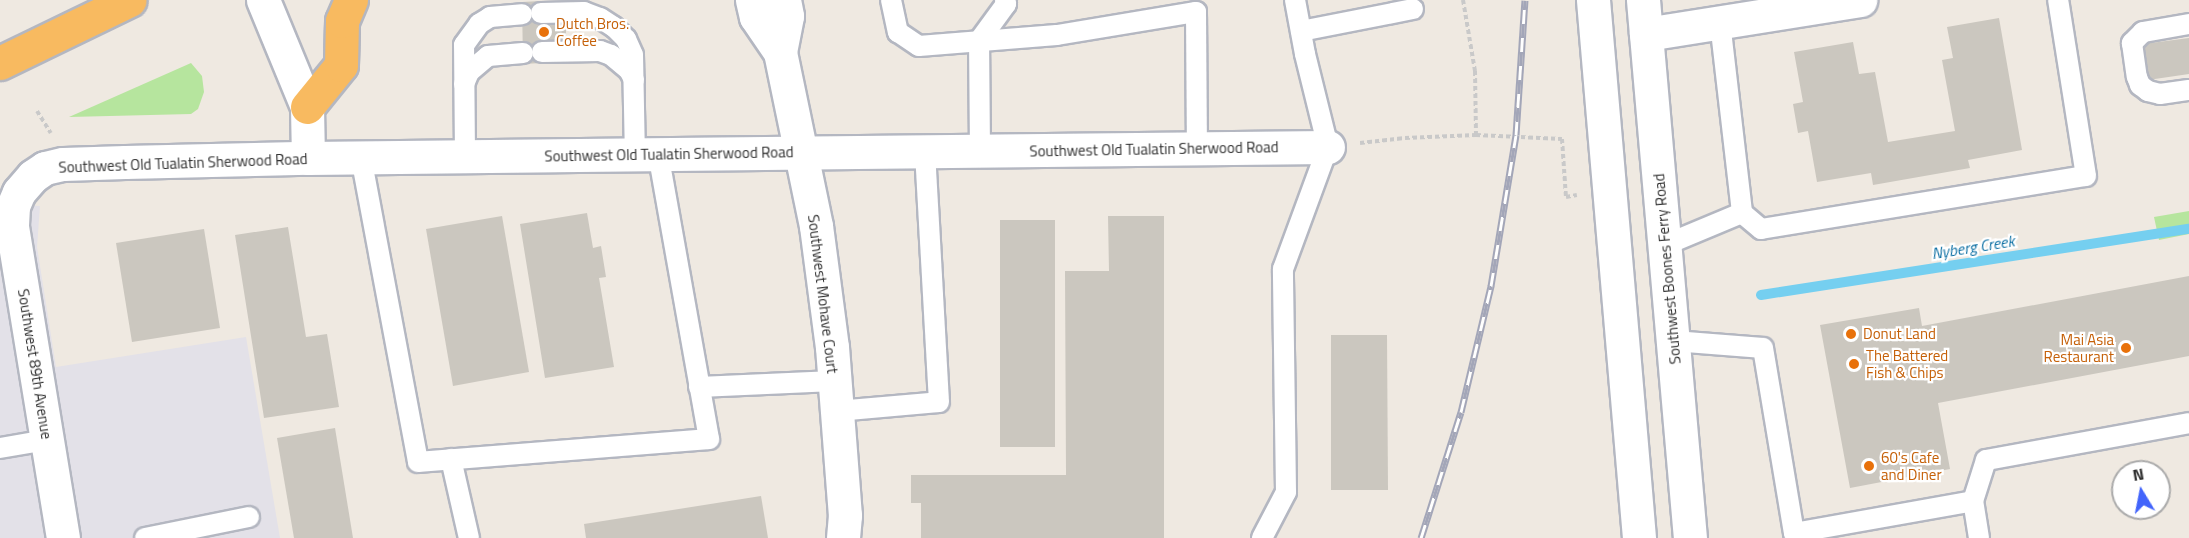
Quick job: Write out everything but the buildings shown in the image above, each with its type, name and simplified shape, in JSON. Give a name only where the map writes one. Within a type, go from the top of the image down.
[{"type":"highway","points":[[0,63],[130,0]]},
{"type":"highway","points":[[307,107],[341,65],[342,21],[351,0]]},
{"type":"street","points":[[263,0],[307,107],[308,158]]},
{"type":"street","name":"Southwest Mohave Court","points":[[752,0],[756,17],[780,52]]},
{"type":"street","name":"Southwest Mohave Court","points":[[784,0],[787,16],[780,52],[799,153],[816,226],[836,396],[845,515],[843,538]]},
{"type":"street","points":[[1593,0],[1639,538]]},
{"type":"street","name":"Southwest Boones Ferry Road","points":[[1643,0],[1690,538]]},
{"type":"street","points":[[1646,34],[1860,0]]},
{"type":"street","name":"Southwest Old Tualatin Sherwood Road","points":[[19,192],[33,176],[45,168],[63,164],[308,158],[1328,147]]},
{"type":"street","name":"Southwest 89th Avenue","points":[[19,192],[13,206],[9,266],[47,440],[63,538]]},
{"type":"lane","points":[[891,0],[898,32],[919,46],[1057,35],[1196,12],[1197,148]]},
{"type":"lane","points":[[980,151],[979,41],[1006,4],[1005,0]]},
{"type":"lane","points":[[1262,538],[1286,492],[1283,269],[1328,147],[1300,31],[1295,0]]},
{"type":"lane","points":[[1720,22],[1742,213],[1761,229],[2086,176],[2058,0]]},
{"type":"lane","points":[[1300,31],[1413,9]]},
{"type":"lane","points":[[361,158],[418,462],[709,440],[647,154],[634,80],[633,55],[626,39],[600,18],[584,12],[490,17],[470,33],[464,45],[465,156]]},
{"type":"lane","points":[[2189,24],[2144,32],[2132,43],[2140,85],[2148,91],[2160,94],[2189,90]]},
{"type":"lane","points":[[464,84],[469,72],[488,56],[600,51],[621,61],[634,80]]},
{"type":"lane","points":[[699,387],[939,402],[925,152]]},
{"type":"lane","points":[[1665,245],[1742,213]]},
{"type":"lane","points":[[1674,341],[1763,348],[1794,533],[1973,501]]},
{"type":"lane","points":[[1979,538],[1973,501],[1986,460],[2189,423]]},
{"type":"lane","points":[[0,448],[47,440]]},
{"type":"lane","points":[[451,459],[469,538]]},
{"type":"lane","points":[[145,538],[249,517]]},
{"type":"path","points":[[1463,0],[1475,71],[1476,135]]},
{"type":"path","points":[[1328,147],[1405,138],[1476,135],[1562,139],[1566,197],[1608,192]]},
{"type":"shaded area","points":[[0,204],[40,206],[37,247],[56,367],[246,337],[280,538],[0,538]]},
{"type":"green space","points":[[191,63],[202,76],[204,92],[198,109],[191,114],[69,117]]},
{"type":"green space","points":[[2189,211],[2189,234],[2159,240],[2154,217]]},
{"type":"waterway","name":"Nyberg Creek","points":[[1761,295],[2189,229]]},
{"type":"railway","points":[[1421,538],[1461,412],[1491,286],[1516,135],[1525,0]]},
{"type":"place","name":"Dutch Bros. Coffee","points":[[544,32]]},
{"type":"place","name":"Donut Land","points":[[1851,334]]},
{"type":"place","name":"Mai Asia Restaurant","points":[[2126,348]]},
{"type":"place","name":"The Battered Fish & Chips","points":[[1854,364]]},
{"type":"place","name":"60's Cafe and Diner","points":[[1869,466]]}]
